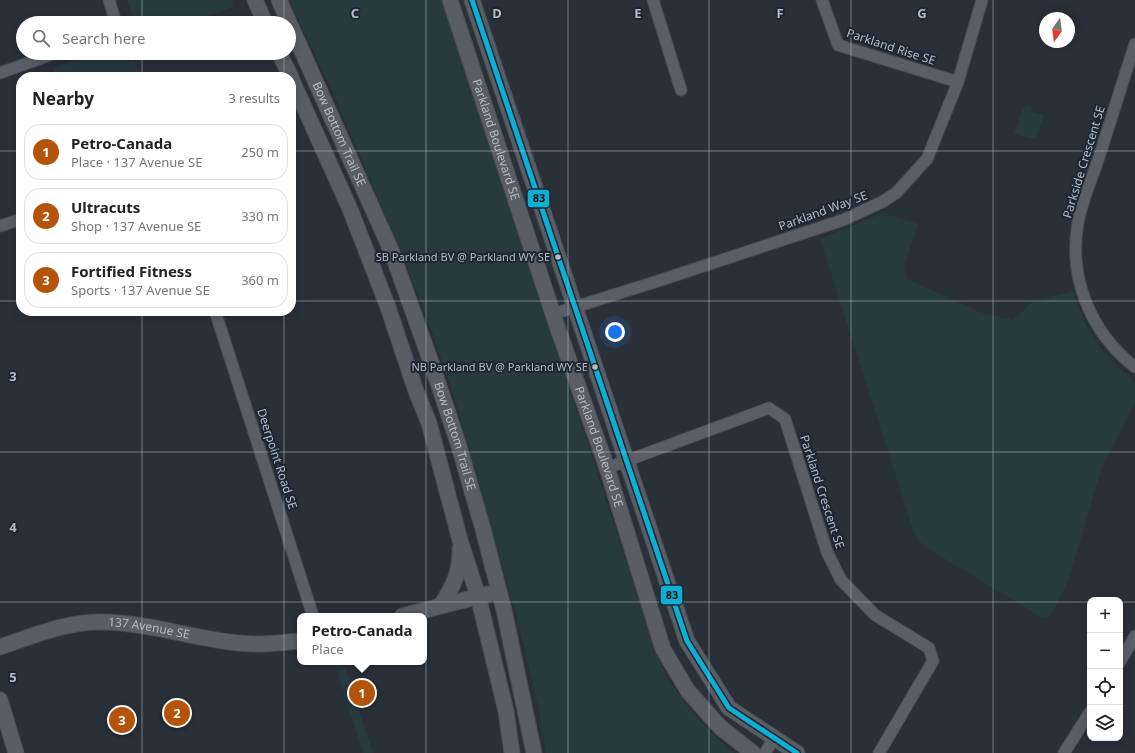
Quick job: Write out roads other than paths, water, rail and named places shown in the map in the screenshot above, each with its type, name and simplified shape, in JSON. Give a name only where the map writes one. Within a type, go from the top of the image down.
[{"type":"street","points":[[109,0],[114,16]]},
{"type":"street","points":[[255,0],[262,16]]},
{"type":"street","name":"Bow Bottom Trail SE","points":[[279,0],[286,16]]},
{"type":"street","name":"Parkland Boulevard SE","points":[[450,0],[553,314],[607,468],[663,649],[688,691],[720,727],[753,753]]},
{"type":"street","name":"Parkland Boulevard SE","points":[[472,0],[687,640],[729,708],[797,753]]},
{"type":"street","points":[[653,0],[681,90]]},
{"type":"street","name":"Parkland Rise SE","points":[[822,0],[838,45],[958,82]]},
{"type":"street","name":"Parkland Way SE","points":[[553,314],[843,220],[882,202],[896,193],[927,159],[958,82],[982,0]]},
{"type":"street","name":"Bow Bottom Trail SE","points":[[296,38],[391,250],[458,443],[499,591],[534,753]]},
{"type":"street","name":"Parkside Crescent SE","points":[[1135,44],[1078,222],[1076,260],[1080,289],[1094,319],[1105,338],[1122,357],[1135,367]]},
{"type":"street","points":[[0,73],[36,60]]},
{"type":"street","name":"Bow Bottom Trail SE","points":[[282,60],[288,72]]},
{"type":"street","name":"Bow Bottom Trail SE","points":[[296,88],[350,209],[388,306],[416,391],[429,423],[460,540],[478,596],[506,711],[512,753]]},
{"type":"street","points":[[0,226],[16,221]]},
{"type":"street","name":"Deerpoint Road SE","points":[[217,316],[312,613]]},
{"type":"street","name":"Parkland Crescent SE","points":[[607,468],[627,462],[768,408],[785,419],[827,552],[841,580],[875,615],[929,648],[933,661],[879,753]]},
{"type":"street","points":[[441,605],[453,586],[458,571],[460,540]]},
{"type":"street","points":[[413,613],[499,591]]},
{"type":"street","name":"137 Avenue SE","points":[[0,647],[62,626],[102,622],[146,626],[220,640],[256,644],[297,640]]},
{"type":"street","points":[[1123,657],[1135,636]]},
{"type":"street","points":[[0,700],[16,753]]},
{"type":"street","points":[[1064,753],[1087,717]]},
{"type":"street","points":[[765,753],[774,738]]},
{"type":"place","name":"SB Parkland BV @ Parkland WY SE","points":[[558,257]]},
{"type":"place","name":"NB Parkland BV @ Parkland WY SE","points":[[595,367]]},
{"type":"place","name":"Petro-Canada","points":[[362,693]]},
{"type":"place","name":"Ultracuts","points":[[177,713]]},
{"type":"place","name":"Fortified Fitness","points":[[122,720]]}]
